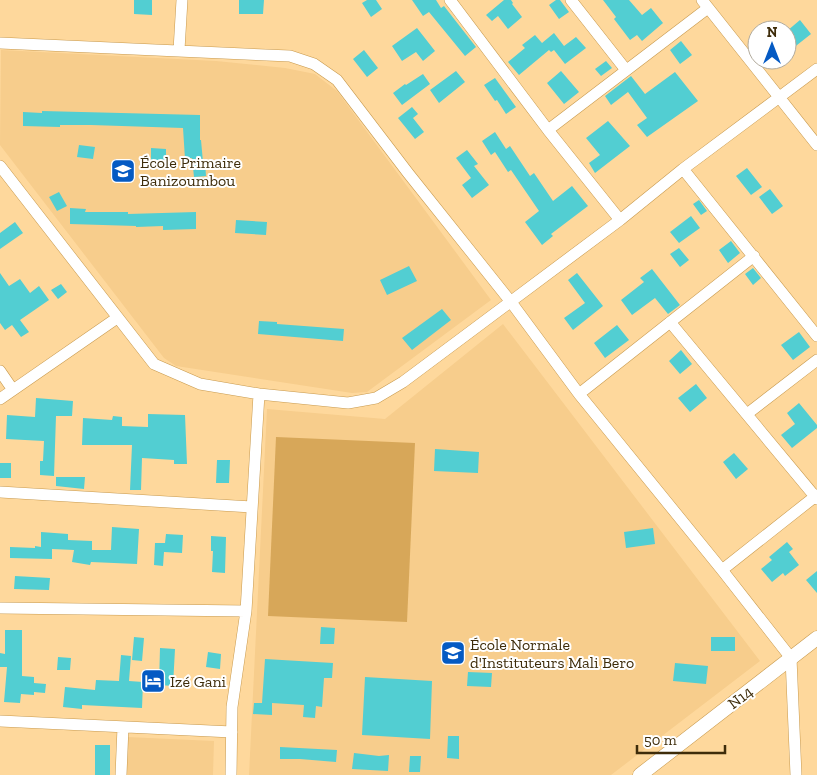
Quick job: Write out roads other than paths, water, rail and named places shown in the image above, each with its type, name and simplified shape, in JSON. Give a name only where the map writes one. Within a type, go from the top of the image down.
[{"type":"main road","name":"N14","points":[[640,775],[817,638]]},
{"type":"street","points":[[179,50],[182,0]]},
{"type":"street","points":[[450,0],[548,130],[620,220]]},
{"type":"street","points":[[571,0],[626,70]]},
{"type":"street","points":[[548,130],[626,70],[705,4],[817,145]]},
{"type":"street","points":[[0,43],[290,56],[314,64],[337,80],[511,302],[578,394],[792,658],[796,775]]},
{"type":"street","points":[[0,166],[154,364],[200,384],[258,394],[348,403],[376,398],[403,382],[620,220],[683,169],[817,69]]},
{"type":"street","points":[[683,169],[817,336]]},
{"type":"street","points":[[578,394],[754,256]]},
{"type":"street","points":[[0,399],[118,318]]},
{"type":"street","points":[[670,322],[816,497],[722,570]]},
{"type":"street","points":[[747,414],[817,360]]},
{"type":"street","points":[[0,371],[13,390]]},
{"type":"street","points":[[231,775],[232,707],[246,612],[258,394]]},
{"type":"street","points":[[0,492],[252,507]]},
{"type":"street","points":[[0,608],[246,612]]},
{"type":"street","points":[[0,721],[232,732]]},
{"type":"street","points":[[121,775],[123,727]]},
{"type":"place","name":"École Primaire Banizoumbou","points":[[123,171]]},
{"type":"place","name":"École Normale d'Instituteurs Mali Bero","points":[[453,653]]},
{"type":"place","name":"Izé Gani","points":[[153,681]]}]
